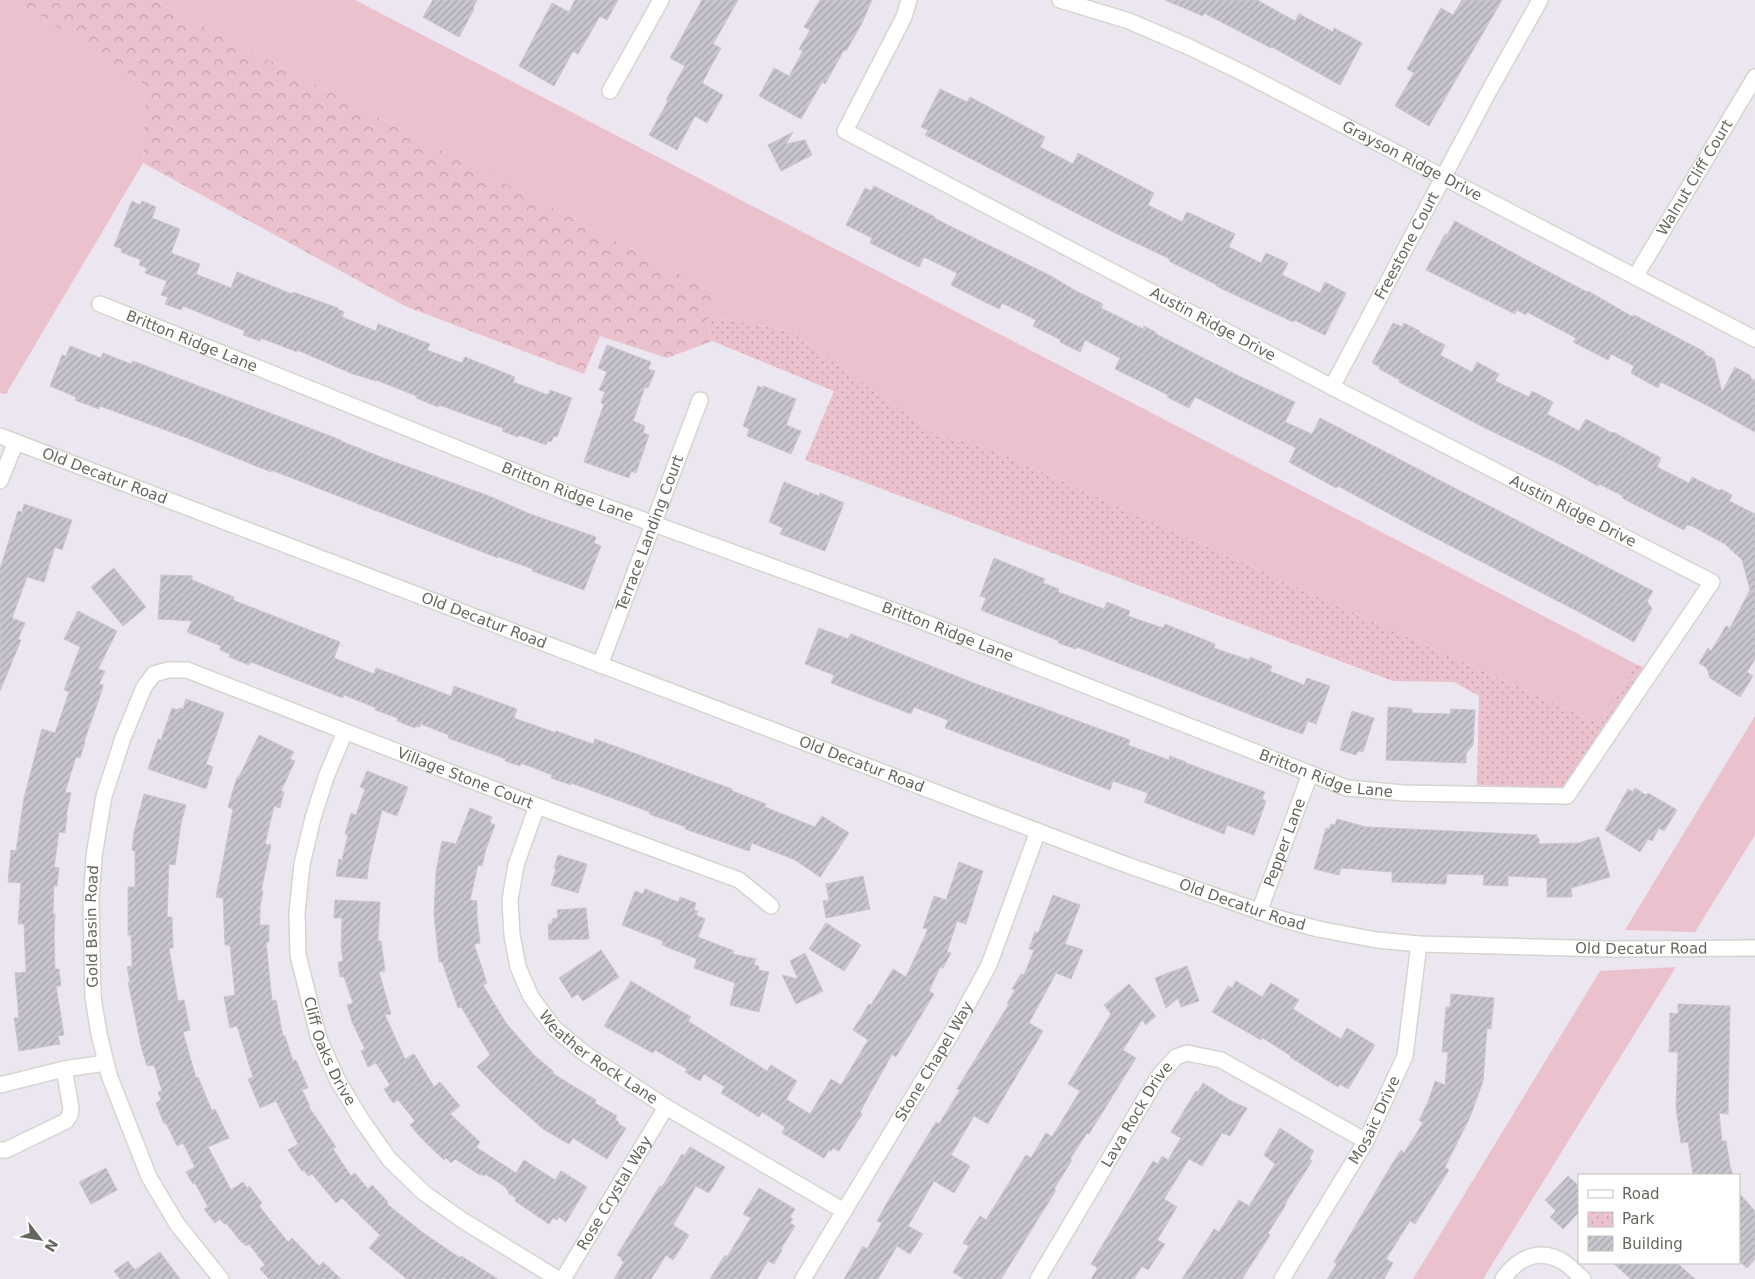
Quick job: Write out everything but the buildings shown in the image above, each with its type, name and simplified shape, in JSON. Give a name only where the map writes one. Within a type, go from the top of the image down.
[{"type":"street","points":[[610,92],[661,0]]},
{"type":"street","name":"Austin Ridge Drive","points":[[909,0],[904,17],[845,131],[1332,387],[1712,582]]},
{"type":"street","name":"Grayson Ridge Drive","points":[[1060,0],[1129,22],[1187,46],[1243,73],[1755,339]]},
{"type":"street","name":"Freestone Court","points":[[1332,387],[1442,178],[1540,0]]},
{"type":"street","name":"Walnut Cliff Court","points":[[1635,277],[1755,77]]},
{"type":"street","name":"Britton Ridge Lane","points":[[100,304],[563,491],[911,617],[1347,788],[1404,794],[1567,796],[1712,582]]},
{"type":"street","name":"Terrace Landing Court","points":[[600,665],[700,400]]},
{"type":"street","name":"Old Decatur Road","points":[[0,436],[1116,861],[1259,912],[1318,929],[1377,940],[1419,944],[1610,949],[1755,948]]},
{"type":"street","points":[[0,481],[16,442]]},
{"type":"street","name":"Village Stone Court","points":[[154,674],[168,670],[187,670],[537,806],[739,880],[771,906]]},
{"type":"street","name":"Gold Basin Road","points":[[154,674],[144,687],[122,738],[104,796],[94,856],[91,900],[92,997],[109,1075],[149,1176],[177,1224],[221,1279]]},
{"type":"street","name":"Cliff Oaks Drive","points":[[345,732],[326,777],[313,818],[302,864],[297,913],[298,955],[319,1039],[338,1081],[361,1119],[389,1159],[424,1193],[462,1220],[558,1279]]},
{"type":"street","name":"Pepper Lane","points":[[1259,912],[1310,774]]},
{"type":"street","name":"Weather Rock Lane","points":[[537,806],[516,865],[510,900],[512,934],[518,967],[531,997],[554,1028],[584,1053],[666,1107],[844,1211]]},
{"type":"street","name":"Stone Chapel Way","points":[[803,1279],[954,1029],[989,965],[1038,831]]},
{"type":"street","name":"Mosaic Drive","points":[[1282,1279],[1366,1141],[1405,1056],[1419,944]]},
{"type":"street","name":"Lava Rock Drive","points":[[1038,1279],[1158,1077],[1176,1057],[1186,1052],[1221,1060],[1366,1141]]},
{"type":"street","points":[[0,1085],[64,1069],[106,1062]]},
{"type":"street","points":[[0,1150],[6,1150],[66,1121],[70,1115],[71,1108],[64,1069]]},
{"type":"street","name":"Rose Crystal Way","points":[[563,1279],[666,1107]]},
{"type":"street","points":[[1503,1279],[1516,1265],[1528,1256],[1540,1254],[1565,1263],[1583,1279]]},
{"type":"green space","points":[[0,0],[7,0],[31,10],[146,86],[143,163],[6,394],[0,393]]},
{"type":"green space","points":[[7,0],[153,0],[718,294],[706,316],[712,341],[667,358],[600,336],[584,374],[405,306],[143,163],[146,86],[31,10]]},
{"type":"green space","points":[[153,0],[355,0],[1636,664],[1600,724],[1011,458],[979,445],[936,435],[790,331],[706,316],[718,294]]},
{"type":"green space","points":[[706,316],[790,331],[936,435],[979,445],[1011,458],[1600,724],[1636,664],[1644,667],[1570,786],[1562,789],[1477,785],[1479,696],[1454,682],[1393,681],[805,460],[834,391],[712,341]]},
{"type":"green space","points":[[1755,716],[1755,835],[1695,932],[1625,930]]},
{"type":"green space","points":[[1676,967],[1483,1279],[1413,1279],[1600,971]]}]
